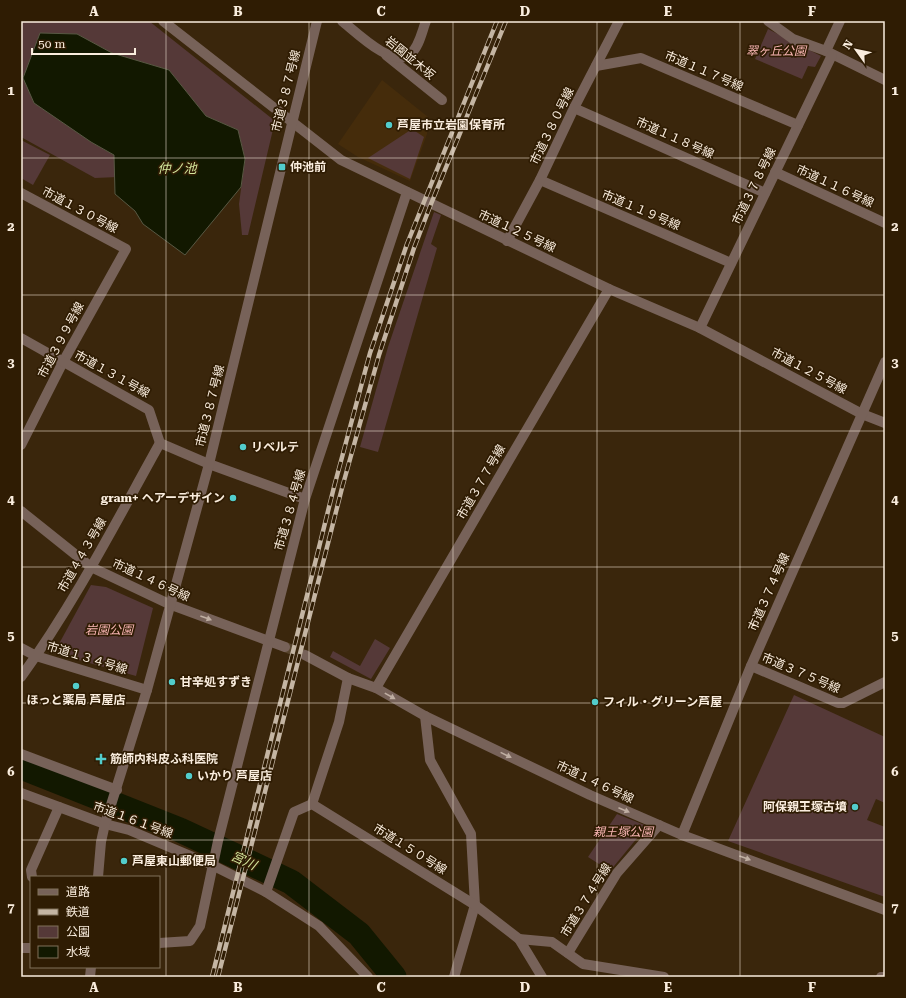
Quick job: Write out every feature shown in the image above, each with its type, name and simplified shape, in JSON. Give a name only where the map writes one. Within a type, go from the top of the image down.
[{"type":"street","name":"市道１２５号線","points":[[163,21],[292,120],[320,145],[341,160],[507,241],[700,328],[862,414],[885,423]]},
{"type":"street","name":"市道３８７号線","points":[[105,824],[147,690],[169,604],[209,464],[317,21]]},
{"type":"street","name":"岩園並木坂","points":[[342,21],[442,100]]},
{"type":"street","points":[[386,55],[400,58],[410,55],[416,46],[426,21]]},
{"type":"street","name":"市道３８０号線","points":[[507,241],[540,180],[618,21]]},
{"type":"street","points":[[768,21],[793,39],[829,53],[885,80]]},
{"type":"street","name":"市道３７８号線","points":[[700,328],[798,125],[829,53],[840,21]]},
{"type":"street","name":"市道１１７号線","points":[[596,66],[641,58],[798,125]]},
{"type":"street","name":"市道１１８号線","points":[[574,108],[765,193]]},
{"type":"street","name":"市道１１６号線","points":[[775,172],[885,223]]},
{"type":"street","name":"市道１１９号線","points":[[540,180],[732,263]]},
{"type":"street","name":"市道３８４号線","points":[[160,943],[190,941],[200,926],[212,865],[305,499],[407,192]]},
{"type":"street","name":"市道１３０号線","points":[[21,193],[126,249]]},
{"type":"street","name":"市道３９９号線","points":[[21,445],[63,362],[126,249]]},
{"type":"street","name":"市道３７７号線","points":[[376,688],[609,288]]},
{"type":"street","name":"市道１３１号線","points":[[21,338],[149,410],[160,443]]},
{"type":"street","name":"市道３７４号線","points":[[682,835],[751,666],[885,362]]},
{"type":"street","points":[[160,443],[209,464],[305,499]]},
{"type":"street","name":"市道４４３号線","points":[[21,677],[36,656],[91,567],[160,443]]},
{"type":"street","name":"市道１４６号線","points":[[21,511],[91,567],[169,604],[285,647]]},
{"type":"street","name":"市道１３４号線","points":[[21,648],[36,656],[147,690]]},
{"type":"street","name":"市道１４６号線","points":[[305,655],[348,678],[376,688],[424,716],[590,795],[682,835],[885,910]]},
{"type":"street","name":"市道３７５号線","points":[[751,666],[838,703],[843,703],[885,682]]},
{"type":"street","points":[[268,887],[294,812],[312,804],[339,722],[348,678]]},
{"type":"street","points":[[424,716],[430,760],[471,834],[475,905],[454,977]]},
{"type":"street","points":[[21,754],[116,792]]},
{"type":"street","name":"市道１６１号線","points":[[21,793],[105,824],[129,830],[268,887],[319,926],[368,977]]},
{"type":"street","name":"市道１５０号線","points":[[312,804],[475,905],[519,940],[542,977]]},
{"type":"street","points":[[32,876],[31,870],[59,807]]},
{"type":"street","points":[[98,876],[101,842],[105,824]]},
{"type":"street","name":"市道３７４号線","points":[[568,953],[617,873],[659,825]]},
{"type":"street","points":[[519,940],[552,942],[583,964],[664,977]]},
{"type":"shaded area","name":"芦屋市立岩園保育所","points":[[382,80],[428,117],[427,134],[410,181],[358,157],[338,144]]},
{"type":"green space","points":[[21,21],[149,21],[275,121],[248,235],[242,235],[239,204],[245,159],[238,130],[206,116],[169,70],[112,53],[77,34],[91,142],[114,155],[118,177],[95,178],[21,137]]},
{"type":"green space","name":"翠ヶ丘公園","points":[[768,29],[821,56],[815,67],[808,66],[802,79],[755,59]]},
{"type":"green space","points":[[412,129],[424,137],[410,179],[368,158]]},
{"type":"green space","points":[[21,140],[50,155],[33,185],[21,178]]},
{"type":"green space","points":[[434,212],[441,215],[431,244],[437,248],[378,452],[360,447],[388,347]]},
{"type":"green space","name":"岩園公園","points":[[91,585],[106,587],[153,608],[136,676],[54,653]]},
{"type":"green space","points":[[375,639],[390,648],[371,679],[330,657],[333,651],[360,666]]},
{"type":"green space","points":[[794,695],[885,737],[885,803],[876,799],[867,820],[885,827],[885,897],[728,841]]},
{"type":"green space","name":"親王塚公園","points":[[617,814],[647,826],[610,871],[588,857]]},
{"type":"water","name":"仲ノ池","points":[[40,33],[77,34],[112,53],[169,70],[206,116],[238,130],[245,159],[241,187],[185,255],[143,224],[135,211],[115,194],[114,155],[91,142],[34,103],[23,78]]},
{"type":"waterway","name":"宮川","points":[[21,767],[180,830],[291,882],[359,934],[394,977]]},
{"type":"tunnel","points":[[285,647],[305,655]]},
{"type":"railway","points":[[212,977],[334,487],[370,353],[407,244],[497,21]]},
{"type":"railway","points":[[218,977],[342,488],[379,355],[414,248],[506,21]]},
{"type":"place","name":"芦屋市立岩園保育所","points":[[389,125]]},
{"type":"place","name":"仲池前","points":[[282,167]]},
{"type":"place","name":"リベルテ","points":[[243,447]]},
{"type":"place","name":"gram+ ヘアーデザイン","points":[[233,498]]},
{"type":"place","name":"甘辛処すずき","points":[[172,682]]},
{"type":"place","name":"ほっと薬局 芦屋店","points":[[76,686]]},
{"type":"place","name":"フィル・グリーン芦屋","points":[[595,702]]},
{"type":"place","name":"筋師内科皮ふ科医院","points":[[101,759]]},
{"type":"place","name":"いかり 芦屋店","points":[[189,776]]},
{"type":"place","name":"阿保親王塚古墳","points":[[855,807]]},
{"type":"place","name":"芦屋東山郵便局","points":[[124,861]]}]
